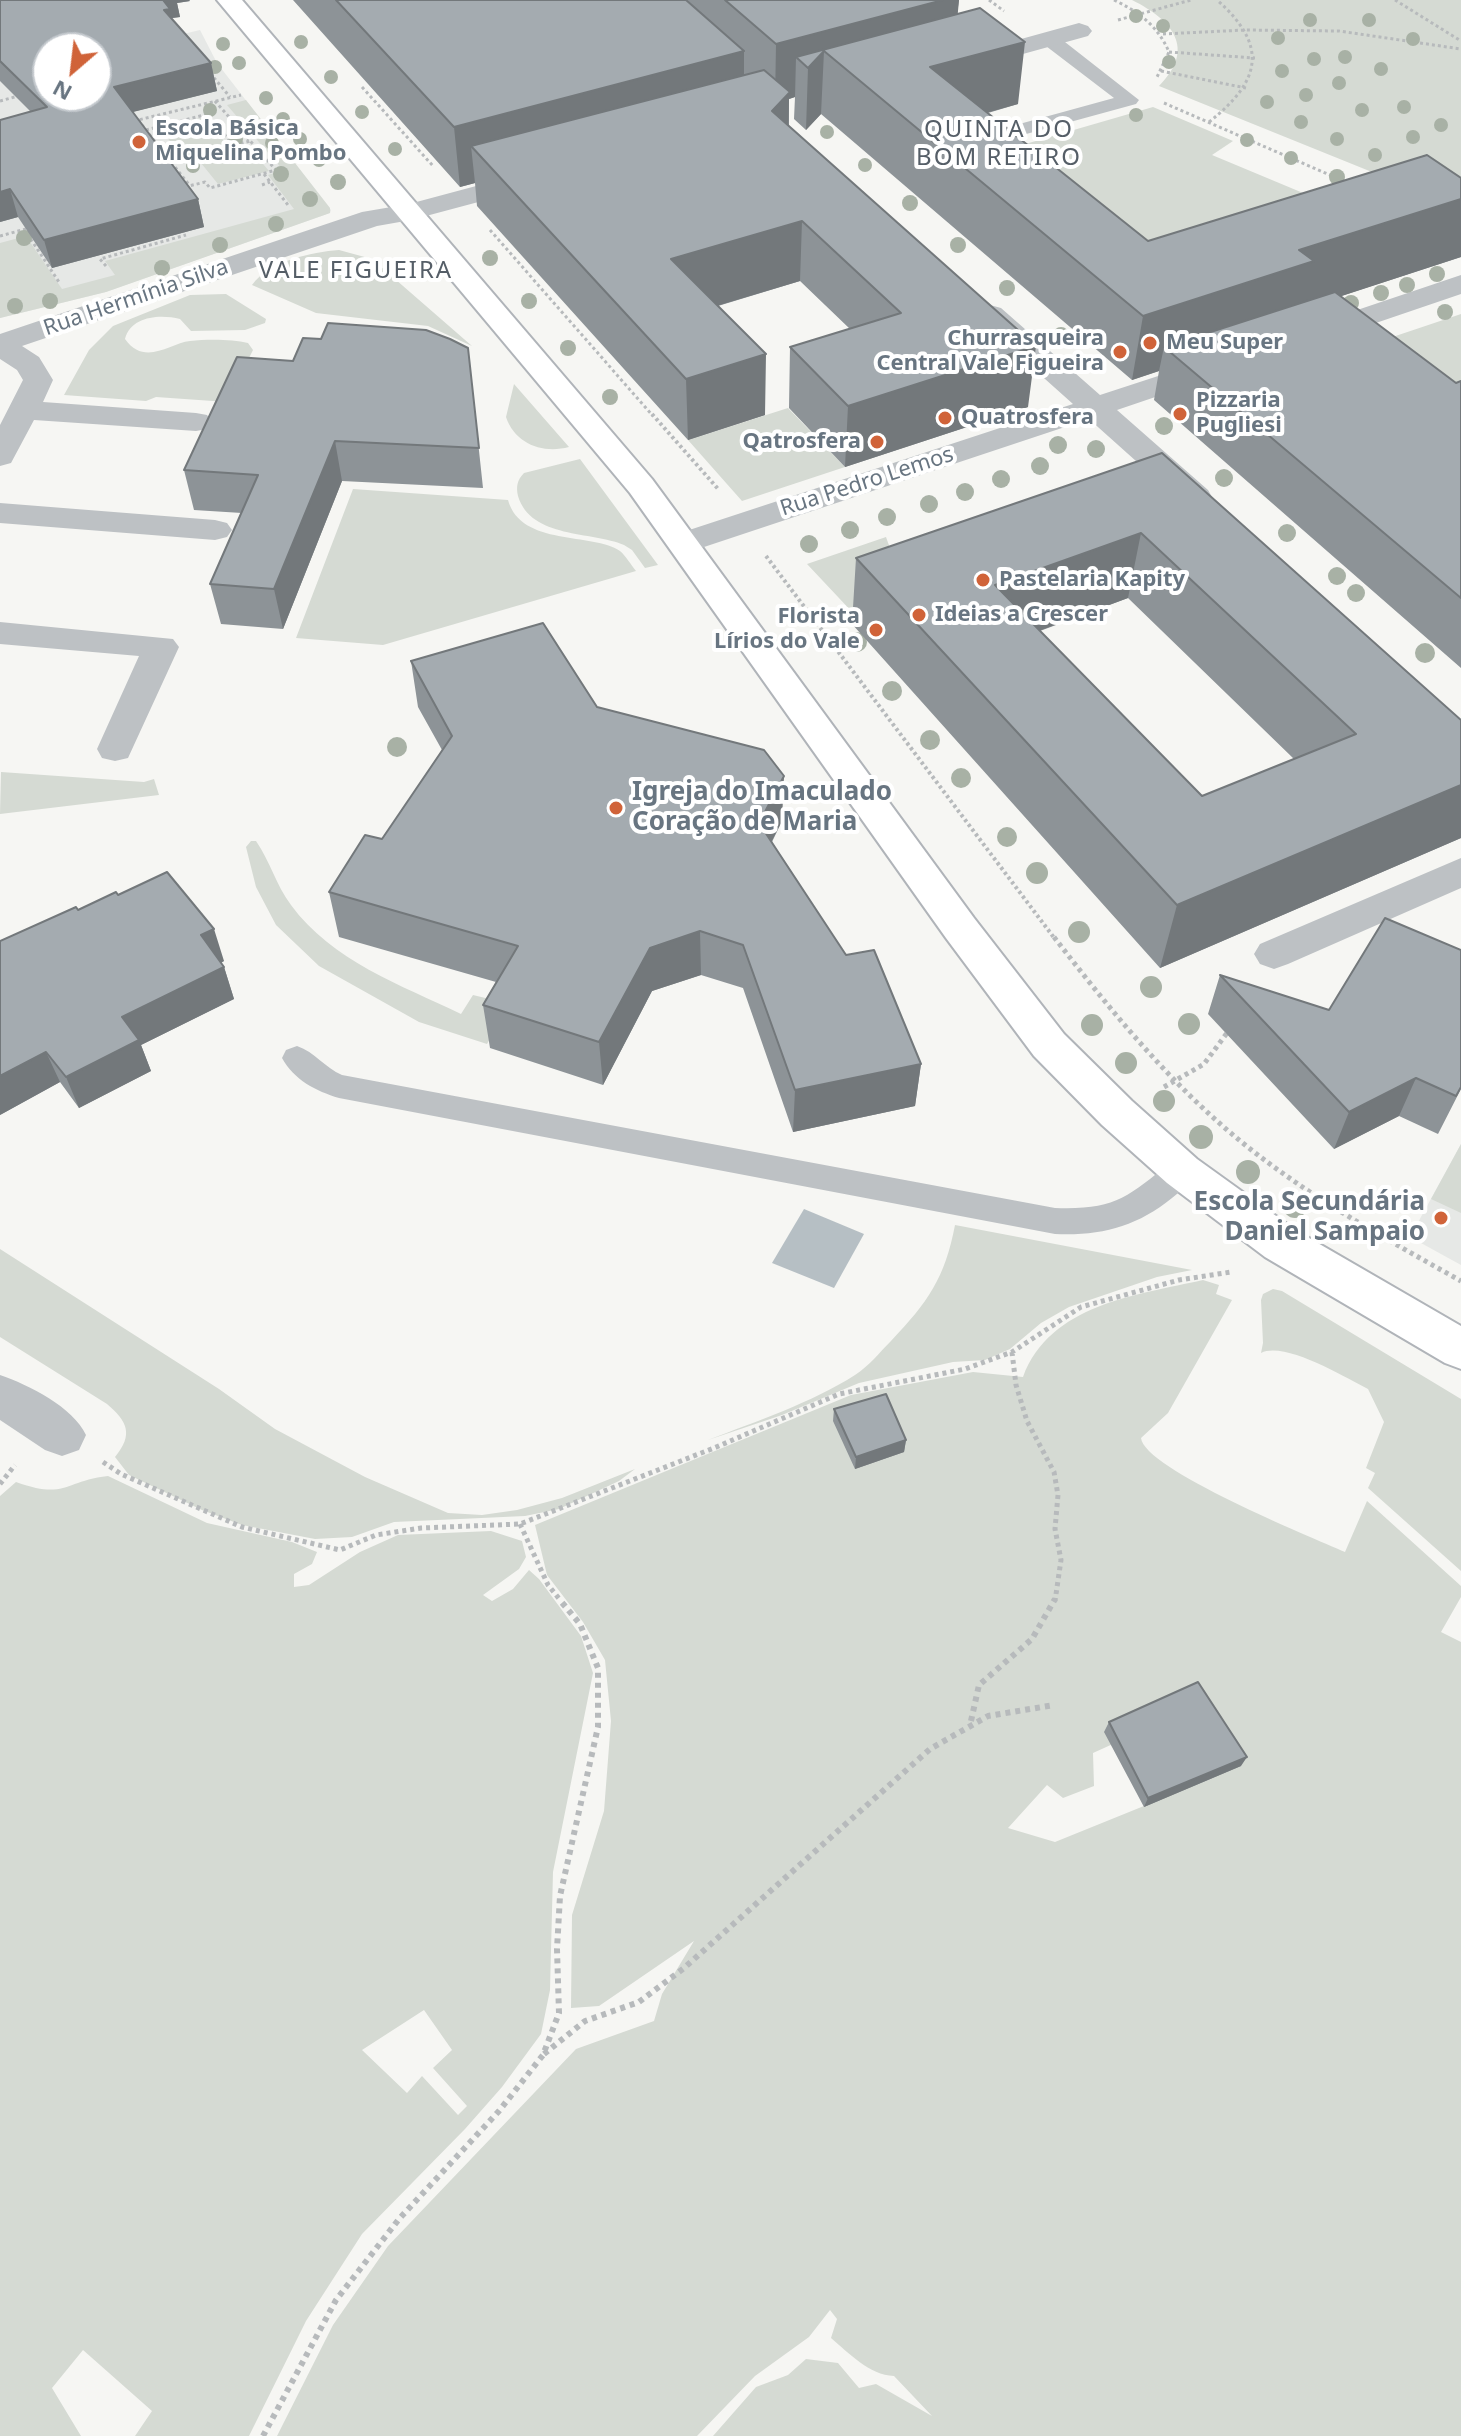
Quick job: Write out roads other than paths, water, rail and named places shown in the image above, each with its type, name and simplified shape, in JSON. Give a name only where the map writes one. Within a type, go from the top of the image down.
[{"type":"main road","points":[[229,0],[641,486],[960,928],[1049,1045],[1117,1113],[1182,1171],[1281,1244],[1458,1341]]},
{"type":"street","points":[[946,67],[1079,31]]},
{"type":"street","name":"Rua Hermínia Silva","points":[[0,346],[372,218],[411,212],[554,173]]},
{"type":"street","points":[[1286,343],[1461,284]]},
{"type":"street","points":[[967,293],[1213,512]]},
{"type":"street","points":[[0,346],[26,360],[38,380],[0,456]]},
{"type":"street","name":"Rua Pedro Lemos","points":[[683,543],[1242,358]]},
{"type":"street","points":[[25,410],[196,422]]},
{"type":"street","points":[[0,513],[215,530]]},
{"type":"street","points":[[0,633],[161,647],[115,749]]},
{"type":"street","points":[[1274,954],[1461,872]]},
{"type":"street","points":[[0,1395],[62,1435]]},
{"type":"lane","points":[[979,141],[1135,97],[1049,39]]},
{"type":"lane","points":[[297,1058],[321,1079],[339,1086],[1055,1221],[1091,1224],[1115,1218],[1139,1207],[1182,1171]]},
{"type":"place","name":"Escola Básica Miquelina Pombo","points":[[139,142]]},
{"type":"place","name":"Meu Super","points":[[1150,343]]},
{"type":"place","name":"Churrasqueira Central Vale Figueira","points":[[1120,352]]},
{"type":"place","name":"Pizzaria Pugliesi","points":[[1180,414]]},
{"type":"place","name":"Quatrosfera","points":[[945,418]]},
{"type":"place","name":"Qatrosfera","points":[[877,442]]},
{"type":"place","name":"Pastelaria Kapity","points":[[983,580]]},
{"type":"place","name":"Ideias a Crescer","points":[[919,615]]},
{"type":"place","name":"Florista Lírios do Vale","points":[[876,630]]},
{"type":"place","name":"Igreja do Imaculado Coração de Maria","points":[[616,808]]},
{"type":"place","name":"Escola Secundária Daniel Sampaio","points":[[1441,1218]]},
{"type":"district","name":"QUINTA DO BOM RETIRO","points":[[999,144]]},
{"type":"district","name":"VALE FIGUEIRA","points":[[356,271]]}]
